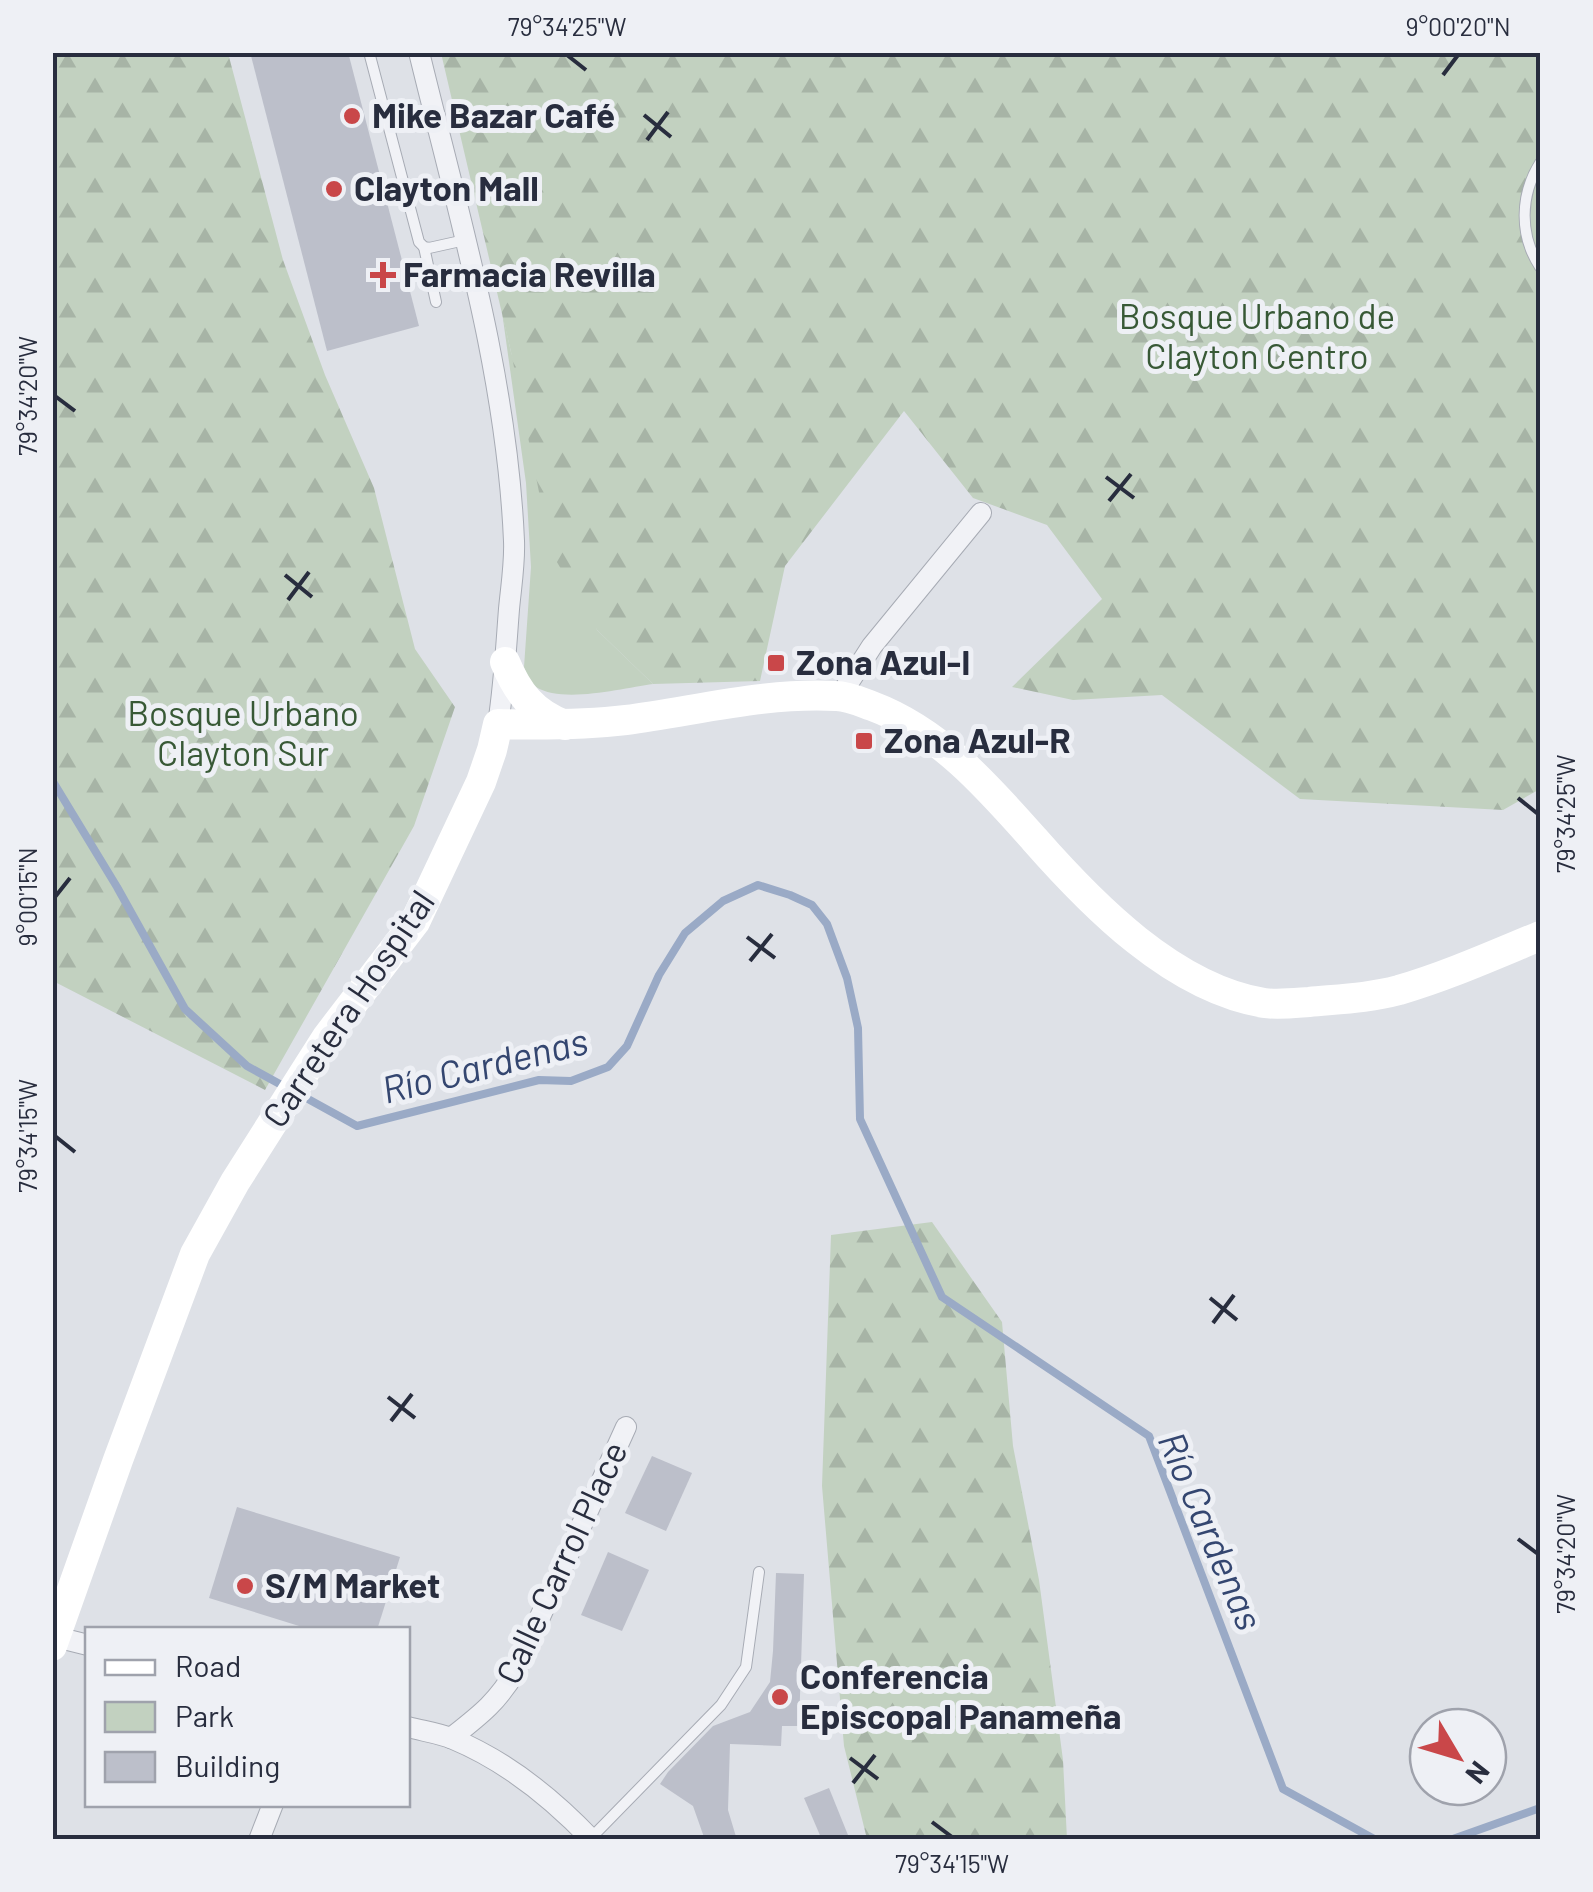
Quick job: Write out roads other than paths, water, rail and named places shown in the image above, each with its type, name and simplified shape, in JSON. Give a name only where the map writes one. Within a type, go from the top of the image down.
[{"type":"street","name":"Carretera Hospital","points":[[54,1642],[201,1242],[326,1038],[415,922],[481,782],[498,724],[514,545],[509,478],[490,353],[420,52]]},
{"type":"street","points":[[840,696],[872,646],[981,513]]},
{"type":"street","points":[[505,662],[524,698],[544,715],[568,726]]},
{"type":"street","points":[[498,724],[568,726],[710,706],[840,696],[900,718],[926,734],[987,786],[1102,912],[1185,973],[1233,996],[1267,1004],[1360,998],[1422,982],[1540,936]]},
{"type":"street","points":[[481,782],[521,744],[568,726]]},
{"type":"street","name":"Calle Carrol Place","points":[[451,1738],[504,1692],[626,1427]]},
{"type":"street","points":[[54,1642],[85,1645]]},
{"type":"street","points":[[410,1728],[451,1738],[492,1759],[550,1800],[592,1839]]},
{"type":"street","points":[[259,1840],[272,1807]]},
{"type":"lane","points":[[369,52],[436,302]]},
{"type":"lane","points":[[1540,163],[1527,194],[1524,224],[1540,267]]},
{"type":"lane","points":[[424,247],[465,240]]},
{"type":"lane","points":[[592,1839],[736,1685],[746,1667],[759,1572]]},
{"type":"waterway","name":"Río Cardenas","points":[[52,780],[185,1009],[247,1066],[287,1088]]},
{"type":"waterway","name":"Río Cardenas","points":[[299,1094],[357,1126],[539,1080],[571,1081],[608,1067],[627,1046],[659,975],[685,933],[723,901],[758,885],[812,905],[827,924],[847,978],[858,1028],[860,1119],[942,1297],[1149,1436],[1283,1789],[1376,1840]]},
{"type":"waterway","name":"Río Cardenas","points":[[1450,1840],[1540,1808]]},
{"type":"place","name":"Mike Bazar Café","points":[[352,116]]},
{"type":"place","name":"Clayton Mall","points":[[334,189]]},
{"type":"place","name":"Farmacia Revilla","points":[[383,275]]},
{"type":"place","name":"Zona Azul-I","points":[[776,663]]},
{"type":"place","name":"Zona Azul-R","points":[[864,741]]},
{"type":"place","name":"S/M Market","points":[[245,1586]]},
{"type":"place","name":"Conferencia Episcopal Panameña","points":[[780,1697]]},
{"type":"park label","name":"Bosque Urbano de Clayton Centro","points":[[1257,337]]},
{"type":"park label","name":"Bosque Urbano Clayton Sur","points":[[243,734]]}]
